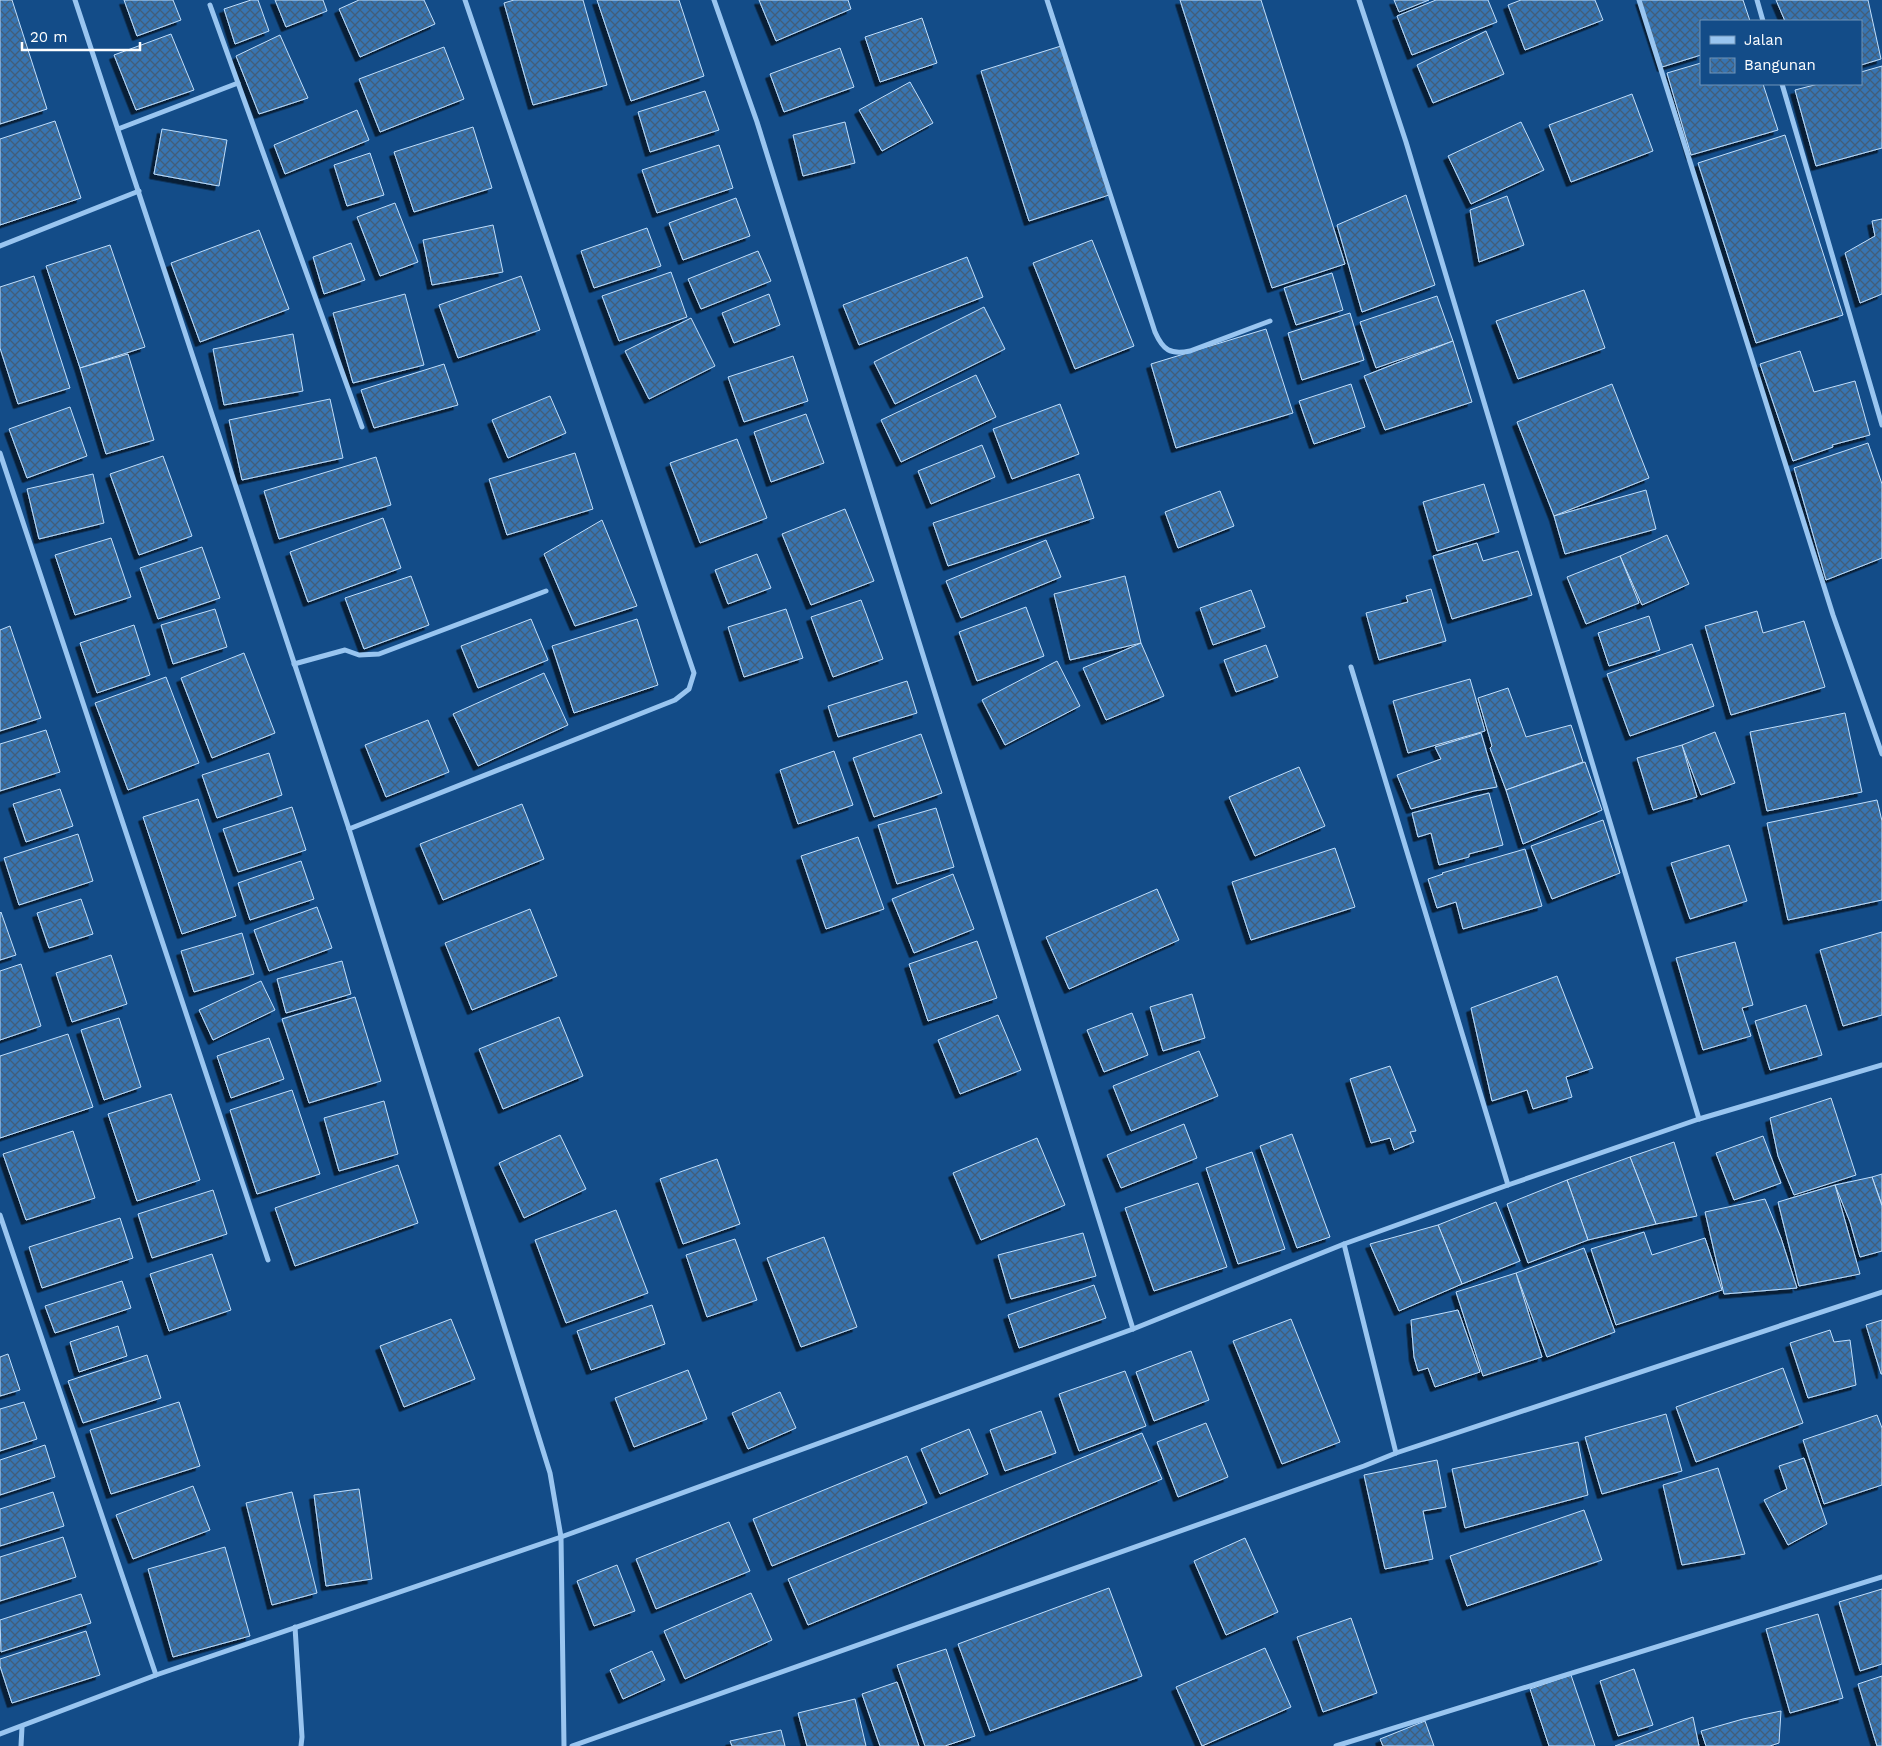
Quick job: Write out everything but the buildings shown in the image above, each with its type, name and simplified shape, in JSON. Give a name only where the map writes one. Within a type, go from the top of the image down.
[{"type":"street","points":[[76,0],[349,829],[550,1473],[561,1537],[564,1746]]},
{"type":"street","points":[[349,829],[675,700],[689,689],[694,674],[466,0]]},
{"type":"street","points":[[714,0],[760,132],[1133,1328]]},
{"type":"street","points":[[1047,0],[1161,345],[1169,350],[1180,353],[1190,351],[1270,321]]},
{"type":"street","points":[[1359,0],[1406,142],[1699,1119]]},
{"type":"street","points":[[1639,0],[1833,615],[1882,754]]},
{"type":"street","points":[[1757,0],[1763,20]]},
{"type":"street","points":[[210,5],[362,428]]},
{"type":"street","points":[[118,129],[238,83]]},
{"type":"street","points":[[1782,85],[1882,425]]},
{"type":"street","points":[[0,246],[139,191]]},
{"type":"street","points":[[0,453],[268,1260]]},
{"type":"street","points":[[294,664],[345,650],[359,655],[379,654],[546,591]]},
{"type":"street","points":[[1351,667],[1508,1185]]},
{"type":"street","points":[[0,1734],[156,1675],[561,1537],[1133,1328],[1344,1244],[1508,1185],[1699,1119],[1882,1065]]},
{"type":"street","points":[[0,1215],[156,1675]]},
{"type":"street","points":[[1344,1244],[1396,1452]]},
{"type":"street","points":[[572,1746],[1364,1466],[1396,1452],[1882,1292]]},
{"type":"street","points":[[1336,1746],[1882,1577]]},
{"type":"street","points":[[295,1627],[301,1746]]},
{"type":"street","points":[[21,1746],[22,1727]]}]
